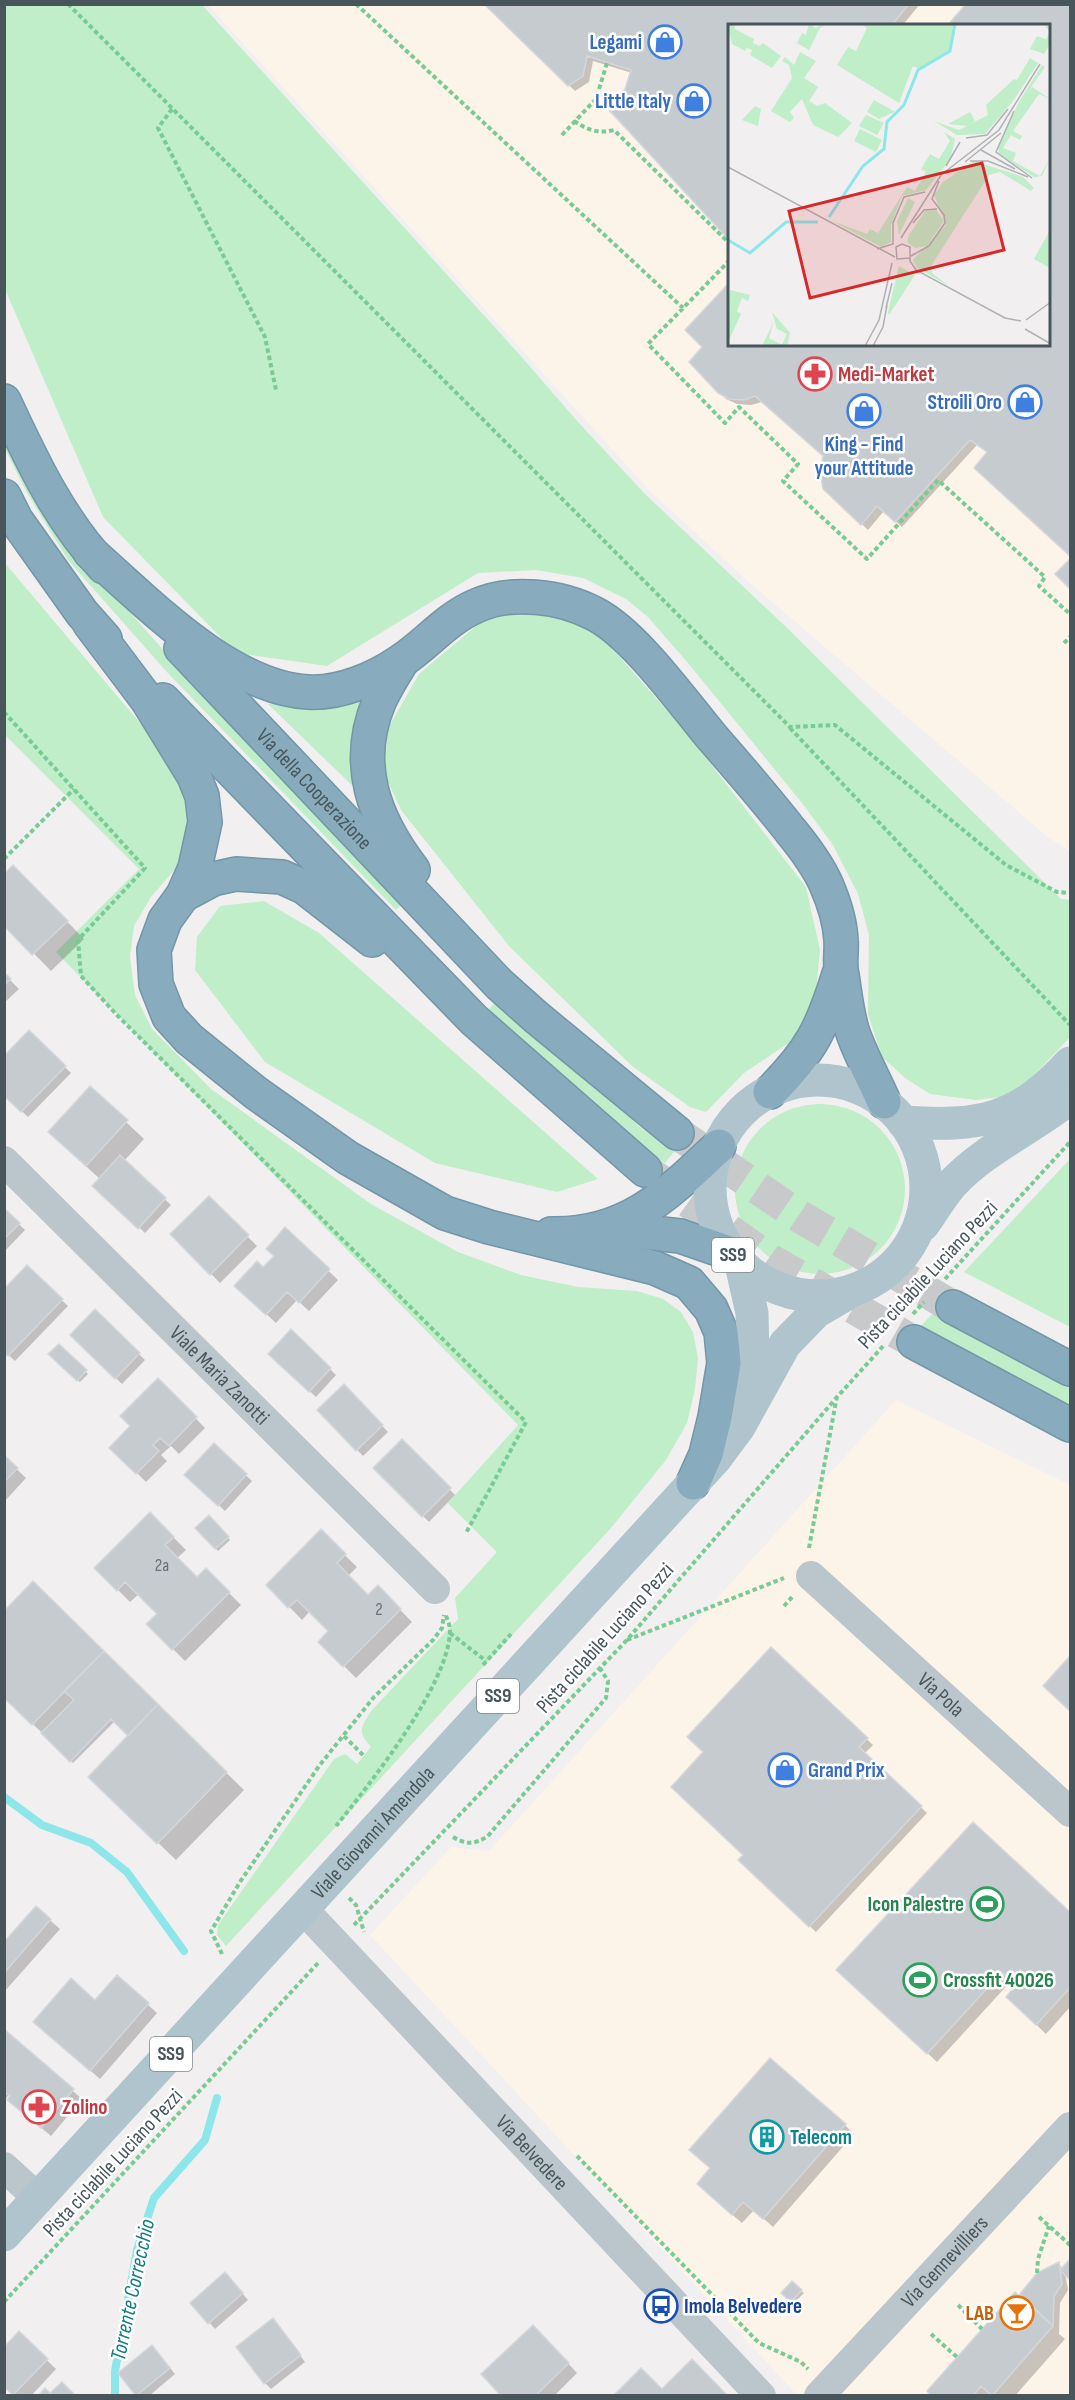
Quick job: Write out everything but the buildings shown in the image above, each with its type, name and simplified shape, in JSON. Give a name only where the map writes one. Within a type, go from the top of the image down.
[{"type":"highway","name":"Via della Cooperazione","points":[[4,401],[41,477],[90,552],[499,984],[677,1133]]},
{"type":"highway","points":[[4,496],[16,520],[148,701],[194,776],[202,795],[205,822],[195,868],[183,895],[165,920],[154,950],[156,984],[169,1017],[189,1039],[256,1094],[348,1158],[445,1213],[489,1227],[656,1268],[689,1283],[711,1309],[721,1332],[724,1363],[708,1444],[693,1483]]},
{"type":"highway","points":[[4,531],[86,619],[474,1020]]},
{"type":"highway","points":[[90,552],[184,633],[240,672],[279,689],[311,693],[349,687],[372,677],[402,661],[449,621],[477,605],[501,597],[550,600],[575,605],[597,615],[629,640],[778,814],[813,860],[826,884],[835,908],[841,938],[840,970],[852,1031],[893,1112]]},
{"type":"highway","points":[[402,661],[380,701],[370,733],[368,775],[377,812],[397,849],[499,984]]},
{"type":"highway","points":[[183,895],[213,879],[236,874],[282,878],[304,887],[474,1020],[645,1170]]},
{"type":"highway","points":[[770,1092],[810,1047],[826,1017],[840,970]]},
{"type":"highway","points":[[520,1234],[567,1235],[602,1228],[630,1218],[657,1202],[719,1146]]},
{"type":"highway","points":[[602,1228],[680,1236],[737,1259]]},
{"type":"highway","points":[[940,1296],[1071,1369]]},
{"type":"highway","points":[[903,1334],[1071,1425]]},
{"type":"main road","name":"SS9","points":[[893,1112],[942,1125],[994,1118],[1022,1104],[1054,1081],[1071,1063]]},
{"type":"main road","name":"SS9","points":[[914,1238],[922,1219],[925,1199],[926,1178],[922,1158],[914,1139],[893,1112],[863,1090],[816,1080],[793,1083],[770,1092],[754,1102],[740,1114],[719,1146],[711,1174],[711,1202],[718,1230],[737,1259],[759,1279],[780,1290],[803,1295],[827,1296],[850,1292],[875,1280],[897,1262],[953,1183],[985,1156],[1071,1098]]},
{"type":"main road","name":"Viale Giovanni Amendola","points":[[737,1259],[752,1313],[753,1358],[747,1402],[739,1427]]},
{"type":"main road","name":"Viale Giovanni Amendola","points":[[4,2235],[716,1458],[739,1427],[785,1344],[816,1312],[850,1292]]},
{"type":"street","name":"Viale Maria Zanotti","points":[[4,1161],[440,1601]]},
{"type":"street","name":"Via Pola","points":[[804,1570],[1071,1812]]},
{"type":"street","name":"Via Belvedere","points":[[304,1910],[351,1941],[761,2396]]},
{"type":"street","name":"Via Gennevilliers","points":[[823,2392],[1071,2127]]},
{"type":"street","points":[[4,2167],[38,2198]]},
{"type":"path","points":[[68,4],[790,727],[1071,1025]]},
{"type":"path","points":[[356,4],[683,308]]},
{"type":"path","points":[[562,135],[596,99],[607,63]]},
{"type":"path","points":[[172,109],[158,128],[265,337],[276,390]]},
{"type":"path","points":[[574,121],[584,128],[595,131],[604,133],[614,130],[728,242]]},
{"type":"path","points":[[728,262],[648,344],[725,423],[739,407],[798,464],[783,481],[867,559],[938,480],[1045,577],[1039,586],[1071,614]]},
{"type":"path","points":[[1064,643],[1071,637]]},
{"type":"path","points":[[790,727],[835,725],[1006,865],[1057,892],[1071,893]]},
{"type":"path","points":[[4,859],[74,789]]},
{"type":"path","name":"Pista ciclabile Luciano Pezzi","points":[[4,2302],[351,1941],[360,1918],[626,1641],[837,1396],[940,1296],[1071,1142]]},
{"type":"path","points":[[626,1641],[804,1570],[837,1396]]},
{"type":"path","points":[[329,1834],[369,1785],[411,1724],[443,1662],[450,1633],[440,1601]]},
{"type":"path","points":[[224,1958],[211,1931],[218,1917],[319,1766],[374,1697],[433,1640],[442,1628],[440,1601]]},
{"type":"path","points":[[450,1633],[485,1663],[511,1634]]},
{"type":"path","points":[[453,1837],[463,1843],[475,1844],[487,1837],[606,1698],[608,1681],[600,1668]]},
{"type":"path","points":[[344,1736],[363,1755]]},
{"type":"path","points":[[351,1941],[360,1918]]},
{"type":"path","points":[[570,2149],[759,2343],[801,2362],[823,2392]]},
{"type":"path","points":[[1039,2217],[1071,2245]]},
{"type":"path","points":[[1037,2273],[1038,2259],[1049,2226]]},
{"type":"path","points":[[957,2305],[982,2329]]},
{"type":"path","points":[[931,2334],[957,2358]]},
{"type":"shaded area","points":[[208,5],[1070,5],[1070,851],[1049,838],[752,585],[650,491]]},
{"type":"shaded area","points":[[896,1400],[1070,1485],[1070,2395],[797,2395],[370,1935],[451,1847],[489,1851]]},
{"type":"green space","points":[[4,5],[202,5],[645,494],[784,625],[1061,899],[1070,900],[1070,1037],[1027,1083],[1000,1097],[976,1100],[930,1094],[905,1078],[882,1057],[868,1014],[869,935],[858,894],[833,845],[802,803],[688,663],[648,617],[626,599],[583,578],[536,570],[478,573],[327,666],[236,653],[103,517],[5,289]]},
{"type":"green space","points":[[4,424],[77,553],[175,663],[404,902],[396,910],[166,671],[68,560],[27,493],[5,449]]},
{"type":"green space","points":[[4,562],[151,736],[181,780],[190,815],[188,843],[176,868],[151,897],[134,926],[130,957],[135,995],[152,1029],[211,1089],[371,1204],[458,1252],[521,1275],[578,1287],[637,1291],[663,1299],[681,1312],[693,1332],[698,1358],[695,1389],[687,1423],[666,1460],[611,1528],[226,1946],[217,1935],[218,1925],[334,1759],[345,1754],[357,1764],[371,1747],[362,1729],[371,1711],[458,1619],[455,1598],[497,1552],[448,1503],[518,1425],[56,952],[139,869],[5,735]]},
{"type":"green space","points":[[522,613],[565,620],[587,628],[611,647],[686,732],[806,887],[820,950],[815,1001],[805,1032],[744,1073],[706,1112],[690,1107],[632,1066],[509,946],[401,810],[384,773],[388,728],[419,674],[488,616]]},
{"type":"green space","points":[[373,691],[361,794],[268,704],[327,703]]},
{"type":"green space","points":[[264,901],[319,933],[598,1179],[557,1192],[435,1163],[265,1062],[195,970],[197,937],[220,906]]},
{"type":"green space","points":[[500,998],[640,1127],[675,1151],[665,1163],[630,1141],[488,1010]]},
{"type":"green space","points":[[820,1104],[837,1105],[853,1110],[880,1129],[899,1156],[904,1172],[904,1206],[899,1222],[880,1249],[853,1268],[837,1273],[820,1274],[803,1273],[787,1268],[760,1249],[741,1222],[736,1206],[735,1189],[736,1172],[741,1156],[760,1129],[787,1110],[803,1105]]},
{"type":"green space","points":[[1070,1159],[1070,1327],[964,1272]]},
{"type":"green space","points":[[937,1309],[1070,1382],[1070,1404],[965,1355],[918,1329]]},
{"type":"waterway","name":"Torrente Correcchio","points":[[4,1797],[42,1825],[91,1843],[127,1872],[184,1951]]},
{"type":"waterway","name":"Torrente Correcchio","points":[[115,2396],[115,2371],[137,2250],[154,2198],[205,2140],[217,2098]]},
{"type":"tunnel","points":[[677,1133],[799,1216],[953,1307]]},
{"type":"tunnel","points":[[649,1173],[770,1260],[914,1342]]},
{"type":"place","name":"Legami","points":[[665,42]]},
{"type":"place","name":"Little Italy","points":[[694,101]]},
{"type":"place","name":"Medi-Market","points":[[815,374]]},
{"type":"place","name":"Stroili Oro","points":[[1025,402]]},
{"type":"place","name":"King - Find your Attitude","points":[[864,411]]},
{"type":"place","name":"Grand Prix","points":[[785,1770]]},
{"type":"place","name":"Icon Palestre","points":[[987,1904]]},
{"type":"place","name":"Crossfit 40026","points":[[920,1980]]},
{"type":"place","name":"Zolino","points":[[39,2107]]},
{"type":"place","name":"Telecom","points":[[767,2137]]},
{"type":"place","name":"Imola Belvedere","points":[[661,2306]]},
{"type":"place","name":"LAB","points":[[1017,2313]]}]
